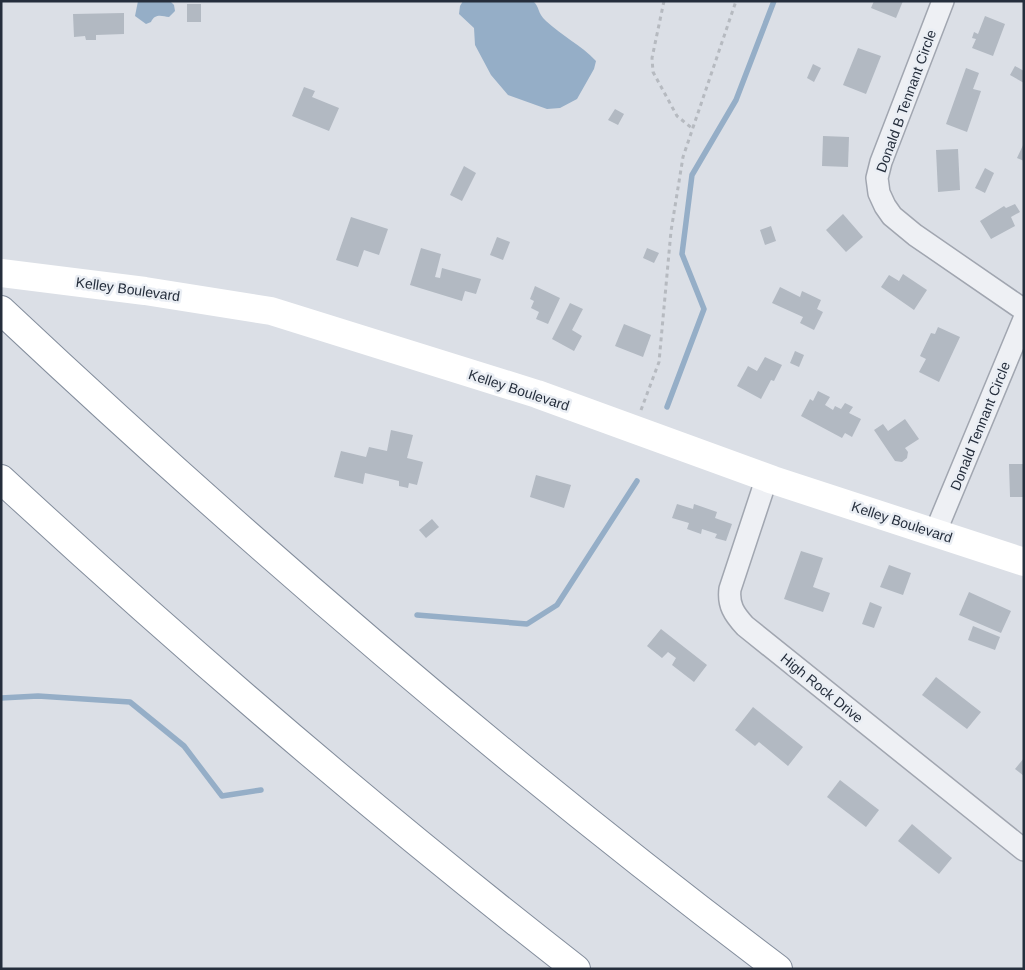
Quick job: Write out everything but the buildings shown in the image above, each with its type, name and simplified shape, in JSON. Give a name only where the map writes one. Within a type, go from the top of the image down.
[{"type":"main road","name":"Kelley Boulevard","points":[[1,273],[145,291],[271,311],[537,394],[767,477],[1024,562]]},
{"type":"main road","points":[[1,310],[188,482],[398,666],[608,837],[778,969]]},
{"type":"main road","points":[[1,478],[115,582],[310,753],[576,969]]},
{"type":"street","name":"Donald B Tennant Circle","points":[[942,1],[880,162],[877,178],[879,193],[885,206],[903,226],[1024,310]]},
{"type":"street","name":"Donald Tennant Circle","points":[[935,533],[1024,318]]},
{"type":"street","name":"High Rock Drive","points":[[767,477],[730,589],[729,600],[737,618],[744,626],[1024,850]]},
{"type":"path","points":[[664,1],[652,58],[653,72],[677,116],[692,129]]},
{"type":"path","points":[[634,429],[659,362],[671,231],[683,157],[736,1]]},
{"type":"water","points":[[138,1],[170,1],[174,5],[175,11],[169,17],[157,16],[146,24],[135,16]]},
{"type":"water","points":[[463,1],[533,1],[546,21],[596,61],[594,69],[577,99],[560,108],[547,109],[508,95],[491,75],[475,45],[474,28],[459,14]]},
{"type":"waterway","points":[[667,407],[704,309],[682,254],[692,175],[736,100],[774,1]]},
{"type":"waterway","points":[[417,615],[527,624],[557,605],[637,481]]},
{"type":"waterway","points":[[1,698],[38,696],[130,702],[184,746],[222,796],[261,790]]}]
